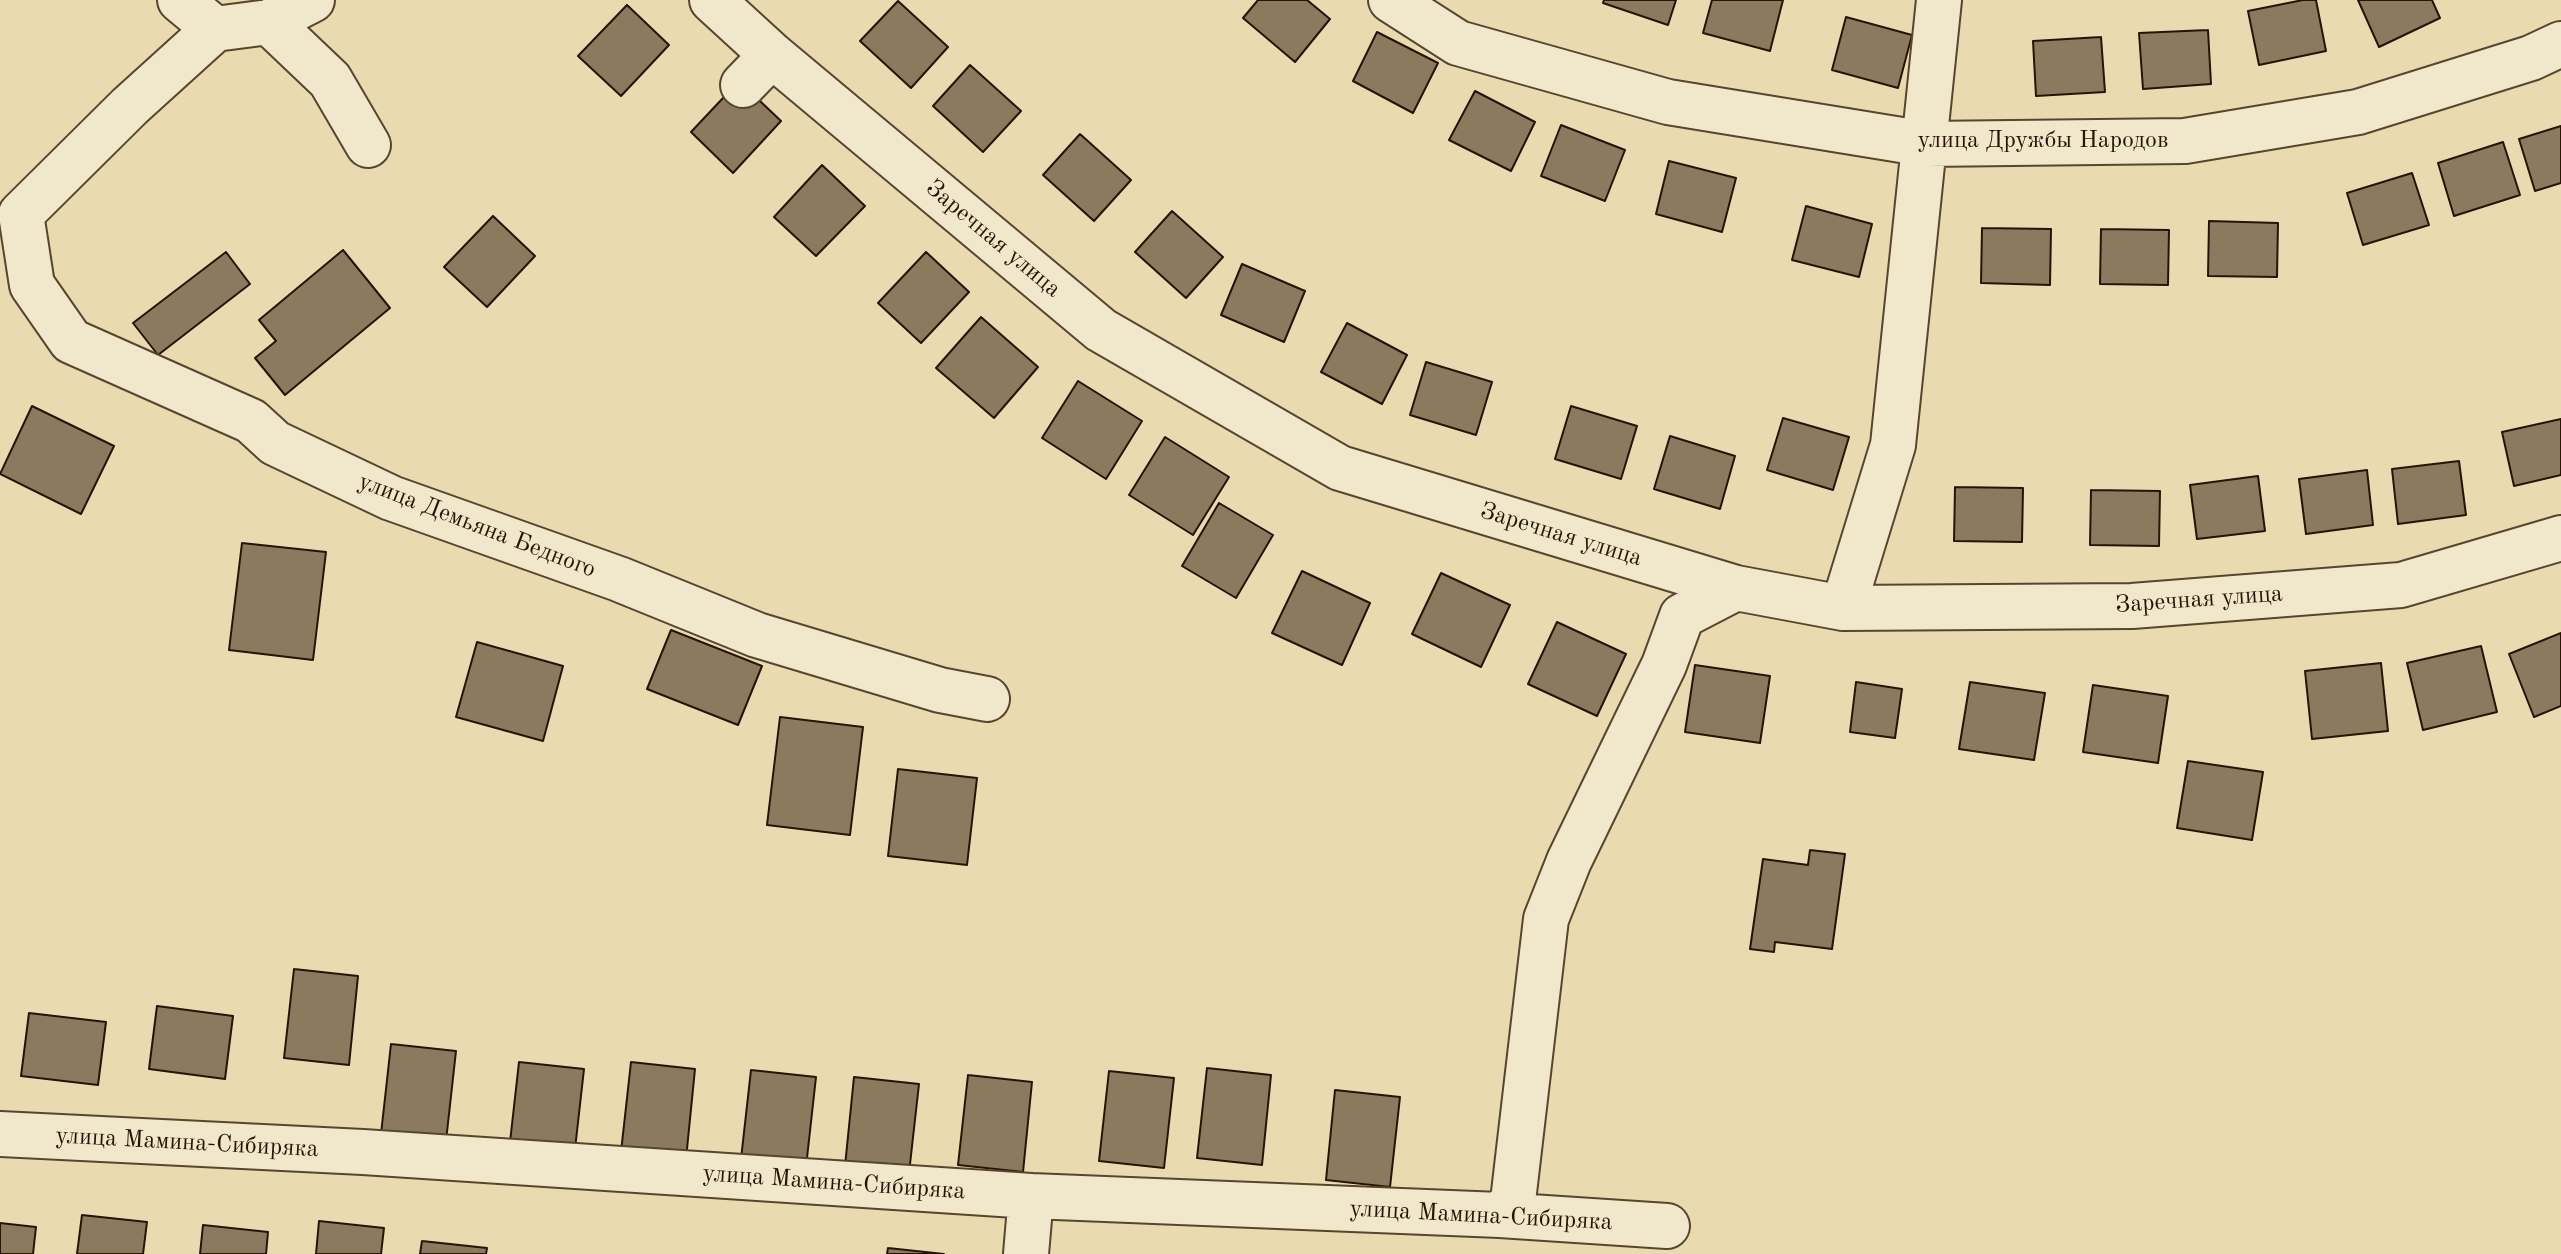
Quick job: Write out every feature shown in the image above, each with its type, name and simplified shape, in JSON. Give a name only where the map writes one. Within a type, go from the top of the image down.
[{"type":"street","points":[[180,0],[215,29],[269,22],[312,0]]},
{"type":"street","name":"Заречная улица","points":[[712,0],[758,70],[1101,330],[1340,468],[1736,588],[1843,608],[2132,606],[2401,585],[2561,538]]},
{"type":"street","name":"улица Дружбы Народов","points":[[1391,0],[1458,43],[1668,102],[1926,144],[2185,141],[2358,112],[2531,58],[2561,44]]},
{"type":"street","points":[[1843,608],[1893,445],[1939,0]]},
{"type":"street","points":[[269,22],[330,80],[368,145]]},
{"type":"street","name":"улица Демьяна Бедного","points":[[215,29],[130,106],[21,214],[32,285],[71,341],[251,421],[275,443],[391,498],[619,579],[757,635],[940,690],[987,699]]},
{"type":"street","points":[[1500,1215],[1513,1201],[1546,919],[1569,861],[1664,665],[1682,616],[1736,588]]},
{"type":"street","name":"улица Мамина-Сибиряка","points":[[0,1134],[363,1152],[1031,1196],[1500,1215],[1667,1226]]},
{"type":"street","points":[[1026,1254],[1031,1196]]},
{"type":"building","points":[[1258,0],[1307,0],[1330,19],[1295,62],[1243,18]]},
{"type":"building","points":[[1604,0],[1676,0],[1668,25],[1603,3]]},
{"type":"building","points":[[1712,0],[1783,0],[1770,51],[1703,33]]},
{"type":"building","points":[[2316,0],[2326,51],[2259,65],[2248,11]]},
{"type":"building","points":[[2358,0],[2432,0],[2440,18],[2379,47]]},
{"type":"building","points":[[898,1],[948,47],[911,88],[860,41]]},
{"type":"building","points":[[627,5],[669,45],[621,96],[578,56]]},
{"type":"building","points":[[1846,17],[1912,35],[1898,88],[1832,70]]},
{"type":"building","points":[[2208,30],[2211,84],[2143,89],[2139,33]]},
{"type":"building","points":[[1377,32],[1438,63],[1413,113],[1353,81]]},
{"type":"building","points":[[2101,37],[2105,92],[2036,96],[2033,41]]},
{"type":"building","points":[[970,65],[1021,111],[983,152],[933,106]]},
{"type":"building","points":[[739,81],[781,121],[733,173],[691,132]]},
{"type":"building","points":[[1475,91],[1535,122],[1511,171],[1449,140]]},
{"type":"building","points":[[1561,125],[1625,150],[1605,201],[1541,176]]},
{"type":"building","points":[[2561,126],[2561,183],[2535,191],[2519,139]]},
{"type":"building","points":[[1080,134],[1131,180],[1094,221],[1043,175]]},
{"type":"building","points":[[2503,142],[2520,195],[2454,216],[2438,163]]},
{"type":"building","points":[[1669,161],[1736,178],[1722,232],[1656,214]]},
{"type":"building","points":[[822,165],[865,206],[816,256],[774,217]]},
{"type":"building","points":[[2412,173],[2429,225],[2363,245],[2347,193]]},
{"type":"building","points":[[1806,206],[1872,224],[1859,277],[1792,260]]},
{"type":"building","points":[[1172,211],[1223,257],[1186,298],[1135,252]]},
{"type":"building","points":[[493,216],[535,256],[487,307],[444,267]]},
{"type":"building","points":[[2209,221],[2278,223],[2277,277],[2208,276]]},
{"type":"building","points":[[1982,228],[2051,229],[2050,285],[1981,283]]},
{"type":"building","points":[[2101,229],[2169,230],[2168,285],[2100,284]]},
{"type":"building","points":[[343,250],[390,308],[285,395],[255,358],[276,341],[259,320]]},
{"type":"building","points":[[226,252],[250,284],[158,355],[133,323]]},
{"type":"building","points":[[926,252],[969,292],[921,343],[878,303]]},
{"type":"building","points":[[1242,264],[1305,291],[1284,342],[1221,315]]},
{"type":"building","points":[[981,317],[1038,367],[994,418],[936,368]]},
{"type":"building","points":[[1347,323],[1407,355],[1382,404],[1321,372]]},
{"type":"building","points":[[1426,362],[1492,382],[1476,435],[1410,415]]},
{"type":"building","points":[[1078,381],[1142,421],[1106,479],[1042,438]]},
{"type":"building","points":[[32,406],[114,446],[81,514],[0,474]]},
{"type":"building","points":[[1571,406],[1637,426],[1621,479],[1555,459]]},
{"type":"building","points":[[1783,418],[1849,437],[1833,490],[1767,470]]},
{"type":"building","points":[[2561,419],[2561,475],[2514,486],[2502,432]]},
{"type":"building","points":[[1670,436],[1735,456],[1720,509],[1654,489]]},
{"type":"building","points":[[1165,437],[1229,477],[1193,535],[1129,495]]},
{"type":"building","points":[[2459,461],[2466,515],[2398,524],[2392,469]]},
{"type":"building","points":[[2367,470],[2373,525],[2306,534],[2299,479]]},
{"type":"building","points":[[2258,476],[2265,531],[2197,539],[2190,485]]},
{"type":"building","points":[[1955,487],[2023,488],[2022,542],[1954,541]]},
{"type":"building","points":[[2091,490],[2160,491],[2159,546],[2090,545]]},
{"type":"building","points":[[1219,503],[1273,535],[1236,598],[1182,566]]},
{"type":"building","points":[[242,543],[326,552],[313,660],[229,650]]},
{"type":"building","points":[[1302,571],[1370,603],[1342,665],[1272,633]]},
{"type":"building","points":[[1441,573],[1510,605],[1481,667],[1412,634]]},
{"type":"building","points":[[1557,622],[1626,654],[1597,716],[1528,684]]},
{"type":"building","points":[[671,630],[762,666],[738,725],[647,689]]},
{"type":"building","points":[[2561,633],[2561,706],[2534,717],[2509,654]]},
{"type":"building","points":[[477,642],[563,666],[543,741],[456,717]]},
{"type":"building","points":[[2481,646],[2497,712],[2423,730],[2407,663]]},
{"type":"building","points":[[2381,663],[2388,731],[2312,739],[2305,671]]},
{"type":"building","points":[[1695,665],[1770,676],[1760,743],[1685,732]]},
{"type":"building","points":[[1856,682],[1902,689],[1895,738],[1850,732]]},
{"type":"building","points":[[1970,682],[2045,693],[2034,760],[1959,749]]},
{"type":"building","points":[[2093,685],[2168,696],[2158,763],[2083,752]]},
{"type":"building","points":[[780,717],[863,727],[850,835],[767,825]]},
{"type":"building","points":[[2188,761],[2263,772],[2252,840],[2177,828]]},
{"type":"building","points":[[898,769],[977,778],[967,865],[888,856]]},
{"type":"building","points":[[1810,850],[1845,854],[1832,949],[1775,942],[1774,952],[1750,949],[1763,859],[1808,865]]},
{"type":"building","points":[[294,969],[358,976],[349,1065],[284,1058]]},
{"type":"building","points":[[157,1006],[233,1016],[225,1079],[149,1069]]},
{"type":"building","points":[[29,1013],[106,1022],[98,1085],[21,1076]]},
{"type":"building","points":[[391,1044],[456,1051],[446,1141],[381,1134]]},
{"type":"building","points":[[519,1062],[584,1069],[574,1158],[509,1151]]},
{"type":"building","points":[[631,1062],[695,1069],[686,1159],[621,1152]]},
{"type":"building","points":[[1207,1068],[1271,1075],[1262,1165],[1197,1158]]},
{"type":"building","points":[[751,1070],[816,1077],[806,1167],[741,1159]]},
{"type":"building","points":[[1109,1071],[1174,1078],[1164,1168],[1099,1161]]},
{"type":"building","points":[[968,1075],[1032,1082],[1023,1172],[958,1165]]},
{"type":"building","points":[[854,1077],[919,1084],[909,1173],[845,1166]]},
{"type":"building","points":[[1335,1090],[1400,1097],[1390,1187],[1326,1180]]},
{"type":"building","points":[[82,1215],[147,1222],[143,1254],[77,1254]]},
{"type":"building","points":[[319,1221],[384,1228],[381,1254],[316,1254]]},
{"type":"building","points":[[0,1223],[36,1227],[33,1254],[0,1254]]},
{"type":"building","points":[[203,1225],[268,1232],[266,1254],[200,1254]]},
{"type":"building","points":[[422,1241],[487,1248],[486,1254],[420,1254]]},
{"type":"building","points":[[888,1248],[944,1254],[887,1254]]}]
